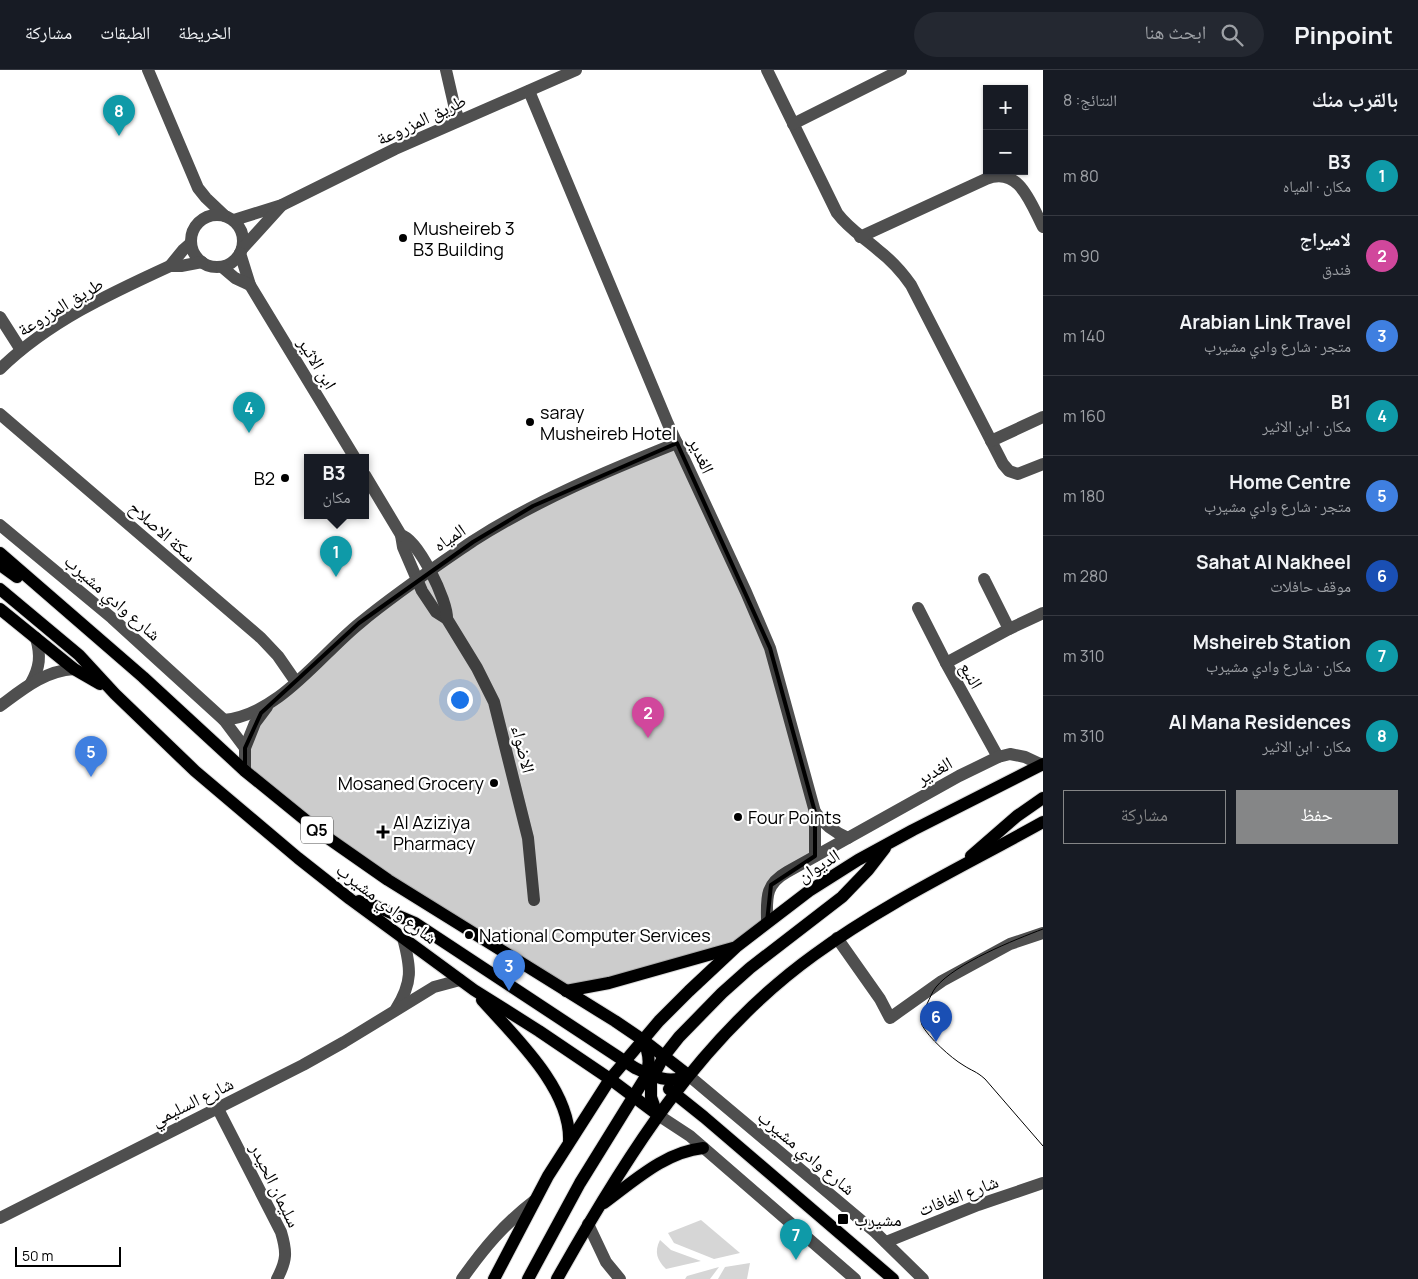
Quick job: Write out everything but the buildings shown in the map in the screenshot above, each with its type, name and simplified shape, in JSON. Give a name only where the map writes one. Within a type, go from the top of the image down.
[{"type":"main road","name":"شارع وادي مشيرب","points":[[0,553],[143,677],[245,771],[354,858],[643,1040]]},
{"type":"main road","name":"شارع وادي مشيرب","points":[[0,565],[51,598]]},
{"type":"main road","name":"شارع وادي مشيرب","points":[[0,589],[79,655],[195,771],[298,858],[350,899],[474,990],[610,1079]]},
{"type":"main road","name":"شارع وادي مشيرب","points":[[0,609],[74,669],[116,694]]},
{"type":"main road","name":"الديوان","points":[[494,1279],[534,1201],[610,1079],[672,1007],[736,947],[808,890],[888,844],[1043,764]]},
{"type":"main road","points":[[956,870],[1017,816],[1043,798]]},
{"type":"main road","points":[[557,1279],[598,1207],[674,1092],[737,1021],[768,991],[837,938],[875,914],[1043,822]]},
{"type":"main road","points":[[528,1279],[580,1183],[634,1096],[664,1056],[685,1031],[734,981],[767,953],[842,897],[862,877],[888,844]]},
{"type":"main road","points":[[350,899],[375,906],[415,923],[624,1062],[674,1092],[893,1279]]},
{"type":"main road","points":[[566,991],[618,980],[736,947]]},
{"type":"main road","points":[[474,990],[552,1085],[566,1114],[569,1142]]},
{"type":"main road","points":[[643,1040],[648,1056],[651,1097],[658,1115]]},
{"type":"main road","name":"Q5","points":[[643,1040],[688,1075]]},
{"type":"main road","points":[[610,1079],[620,1075],[628,1075],[672,1080],[688,1075]]},
{"type":"main road","name":"Q5","points":[[610,1079],[658,1115]]},
{"type":"main road","points":[[598,1207],[655,1166],[676,1154],[704,1148]]},
{"type":"street","points":[[148,70],[198,188],[202,219]]},
{"type":"street","points":[[446,70],[459,120]]},
{"type":"street","name":"طريق المزروعة","points":[[229,218],[282,205],[395,149],[576,70]]},
{"type":"street","points":[[767,70],[837,213],[847,226],[886,256],[911,285],[1003,464],[1013,474],[1023,474],[1043,464]]},
{"type":"street","points":[[794,124],[901,70]]},
{"type":"street","name":"الغدير","points":[[529,91],[677,443],[770,648],[815,812],[815,856]]},
{"type":"street","points":[[860,237],[998,175],[1011,178],[1021,187],[1043,227]]},
{"type":"street","points":[[198,188],[206,198],[229,218],[240,228],[244,239],[241,251],[233,262],[222,267],[212,267],[202,262],[192,250],[193,230],[202,219],[213,215],[229,218]]},
{"type":"street","name":"طريق المزروعة","points":[[241,251],[282,205]]},
{"type":"street","name":"طريق المزروعة","points":[[170,266],[191,243]]},
{"type":"street","name":"ابن الاثير","points":[[241,251],[250,285],[353,454]]},
{"type":"street","name":"طريق المزروعة","points":[[0,369],[34,340],[82,309],[170,266],[202,262]]},
{"type":"street","name":"ابن الاثير","points":[[222,267],[235,278],[250,285]]},
{"type":"street","points":[[0,317],[21,350]]},
{"type":"street","name":"سكة الاصلاح","points":[[0,414],[261,638],[278,656],[296,682]]},
{"type":"street","points":[[991,441],[1043,416]]},
{"type":"street","name":"المياه","points":[[224,720],[246,715],[269,704],[296,682],[359,623],[416,580],[473,542],[534,506],[677,443]]},
{"type":"street","points":[[369,482],[401,535],[402,547],[416,580]]},
{"type":"street","name":"شارع وادي مشيرب","points":[[0,525],[112,618],[224,720],[245,748]]},
{"type":"street","points":[[401,535],[408,538],[430,571]]},
{"type":"street","name":"الاضواء","points":[[430,571],[444,600],[447,619],[482,676],[496,711],[528,838],[534,900]]},
{"type":"street","points":[[984,579],[1009,629]]},
{"type":"street","name":"الاضواء","points":[[416,580],[436,612],[447,619]]},
{"type":"street","name":"النبع","points":[[918,608],[998,757]]},
{"type":"street","points":[[946,663],[1043,613]]},
{"type":"street","points":[[31,683],[40,664],[40,652],[36,638]]},
{"type":"street","points":[[0,706],[31,683],[55,671],[74,669]]},
{"type":"street","name":"المياه","points":[[245,748],[255,723],[269,704]]},
{"type":"street","points":[[245,748],[245,771]]},
{"type":"street","name":"الغدير","points":[[767,922],[771,885],[778,878],[815,856],[998,757],[1010,754],[1026,757],[1043,764]]},
{"type":"street","name":"الغدير","points":[[815,812],[830,829],[848,838]]},
{"type":"street","points":[[837,938],[880,998],[890,1018],[942,981],[1010,944],[1043,933]]},
{"type":"street","points":[[396,1010],[405,995],[410,979],[408,957],[403,938]]},
{"type":"street","name":"شارع السليمي","points":[[0,1218],[336,1047],[434,987],[460,980]]},
{"type":"street","name":"شارع وادي مشيرب","points":[[688,1075],[815,1180],[886,1242],[924,1279]]},
{"type":"street","name":"سليمان الحيدر","points":[[218,1108],[281,1232],[286,1256],[283,1268],[277,1279]]},
{"type":"street","name":"Q5","points":[[658,1115],[690,1136],[855,1279]]},
{"type":"street","name":"شارع الغافات","points":[[886,1242],[978,1205],[1043,1182]]},
{"type":"street","points":[[462,1279],[496,1234],[534,1201]]},
{"type":"street","points":[[588,1224],[606,1262],[620,1279]]},
{"type":"highlighted area","points":[[677,443],[770,648],[815,812],[815,856],[771,885],[767,922],[736,947],[566,991],[354,858],[245,771],[245,748],[261,713],[359,623],[473,542],[533,506]]},
{"type":"shaded area","points":[[701,1220],[740,1253],[714,1259],[674,1243],[668,1233]]},
{"type":"shaded area","points":[[660,1240],[671,1250],[701,1261],[666,1269],[657,1256]]},
{"type":"shaded area","points":[[750,1263],[747,1279],[718,1279],[725,1267]]},
{"type":"shaded area","points":[[719,1267],[710,1279],[685,1279],[687,1276]]},
{"type":"tram line","points":[[1043,929],[986,953],[957,969],[936,987],[921,1017],[922,1025],[934,1041],[958,1062],[985,1079],[1043,1146]]},
{"type":"place","name":"Al Mana Residences","points":[[119,136]]},
{"type":"place","name":"Musheireb 3 B3 Building","points":[[403,238]]},
{"type":"place","name":"saray Musheireb Hotel","points":[[530,422]]},
{"type":"place","name":"B1","points":[[249,433]]},
{"type":"place","name":"B2","points":[[285,478]]},
{"type":"place","name":"B3","points":[[336,577]]},
{"type":"place","name":"لاميراج","points":[[648,738]]},
{"type":"place","name":"Home Centre","points":[[91,777]]},
{"type":"place","name":"Mosaned Grocery","points":[[494,783]]},
{"type":"place","name":"Four Points","points":[[738,817]]},
{"type":"place","name":"Al Aziziya Pharmacy","points":[[383,832]]},
{"type":"place","name":"National Computer Services","points":[[469,935]]},
{"type":"place","name":"Arabian Link Travel","points":[[509,991]]},
{"type":"place","name":"Sahat Al Nakheel","points":[[936,1042]]},
{"type":"place","name":"مشيرب","points":[[843,1219]]},
{"type":"place","name":"Msheireb Station","points":[[796,1260]]}]
